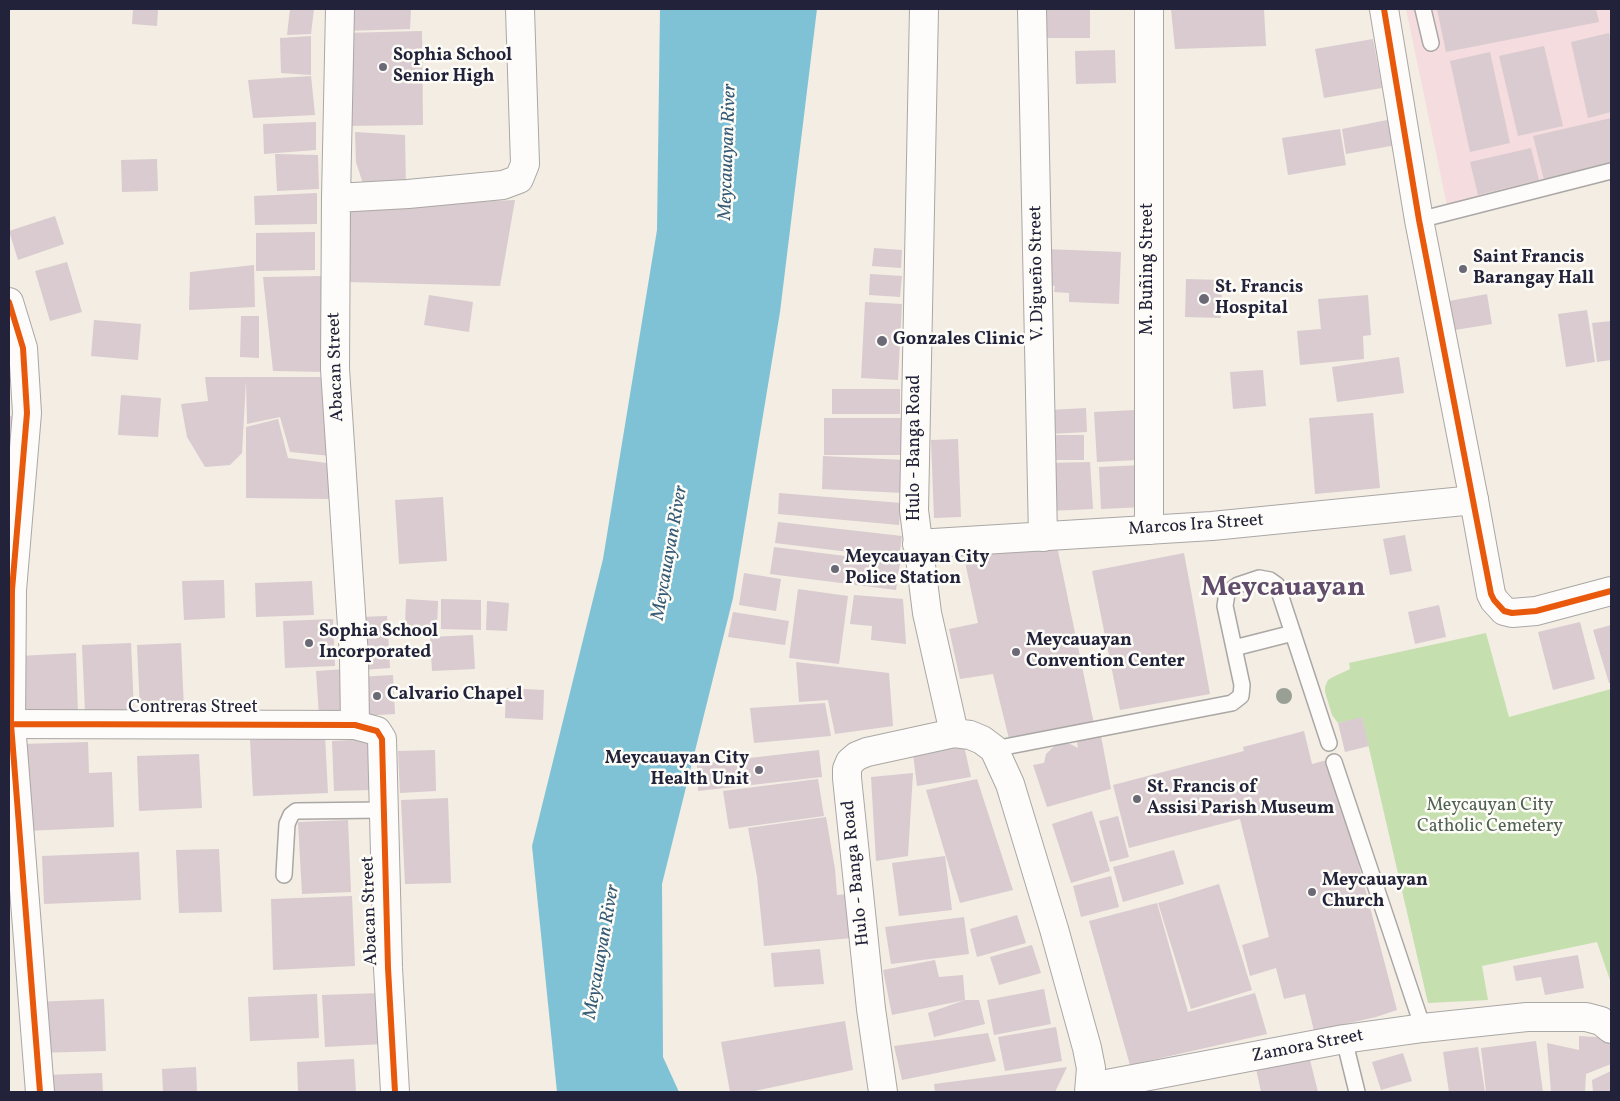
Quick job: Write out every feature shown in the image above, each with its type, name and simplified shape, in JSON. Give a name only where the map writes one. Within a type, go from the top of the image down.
[{"type":"street","name":"Abacan Street","points":[[340,9],[335,369],[354,657],[366,728],[382,739],[388,968],[396,1092]]},
{"type":"street","points":[[336,198],[503,186],[518,179],[525,164],[520,9]]},
{"type":"street","name":"Hulo - Banga Road","points":[[924,9],[914,510],[927,613],[954,733]]},
{"type":"street","name":"V. Digueño Street","points":[[1032,9],[1043,537]]},
{"type":"street","name":"M. Buñing Street","points":[[1149,530],[1150,9]]},
{"type":"street","points":[[1384,9],[1419,220],[1491,594],[1504,611],[1512,613],[1536,610],[1611,592]]},
{"type":"street","points":[[9,302],[23,348],[27,413],[12,590],[10,724],[40,1092]]},
{"type":"street","name":"Marcos Ira Street","points":[[917,544],[1212,526],[1474,500]]},
{"type":"street","name":"Contreras Street","points":[[10,724],[366,728]]},
{"type":"street","name":"Hulo - Banga Road","points":[[883,1092],[871,1009],[846,778],[847,769],[850,762],[857,756],[867,752],[954,733],[970,735],[982,740],[994,749]]},
{"type":"street","points":[[994,749],[1010,784],[1054,929],[1087,1048],[1091,1068],[1090,1090]]},
{"type":"street","name":"Zamora Street","points":[[1090,1090],[1344,1039],[1423,1028],[1527,1017],[1586,1017],[1601,1021],[1611,1028]]},
{"type":"lane","points":[[1423,9],[1431,44]]},
{"type":"lane","points":[[1419,220],[1611,171]]},
{"type":"lane","points":[[994,749],[1232,702],[1241,696],[1242,685],[1225,606],[1227,592],[1238,585],[1260,578],[1270,580],[1277,585],[1329,743]]},
{"type":"lane","points":[[1234,648],[1293,633]]},
{"type":"lane","points":[[1334,762],[1423,1028]]},
{"type":"lane","points":[[284,875],[286,824],[290,815],[296,811],[384,810]]},
{"type":"lane","points":[[1344,1039],[1357,1092]]},
{"type":"shaded area","points":[[1406,9],[1611,9],[1611,168],[1448,210]]},
{"type":"green space","name":"Meycauyan City Catholic Cemetery","points":[[1486,633],[1509,717],[1611,689],[1611,983],[1597,942],[1482,966],[1488,1000],[1428,1003],[1362,718],[1338,723],[1332,715],[1325,687],[1328,680],[1350,669],[1349,663]]},
{"type":"water","name":"Meycauayan River","points":[[660,9],[817,9],[780,312],[733,598],[662,884],[663,1057],[679,1092],[557,1092],[532,846],[603,559],[657,230]]},
{"type":"building","points":[[133,9],[158,9],[157,26],[132,24]]},
{"type":"building","points":[[290,9],[314,9],[311,34],[287,35]]},
{"type":"building","points":[[344,9],[411,9],[410,29],[343,31]]},
{"type":"building","points":[[1047,9],[1090,9],[1090,38],[1047,38]]},
{"type":"building","points":[[1171,9],[1264,9],[1266,46],[1175,49]]},
{"type":"building","points":[[1437,9],[1596,9],[1599,22],[1446,52]]},
{"type":"building","name":"Sophia School Senior High","points":[[422,31],[423,125],[345,126],[343,33]]},
{"type":"building","points":[[1609,33],[1611,41],[1611,112],[1588,118],[1571,42]]},
{"type":"building","points":[[311,36],[311,75],[281,73],[280,38]]},
{"type":"building","points":[[1373,39],[1382,88],[1324,98],[1315,49]]},
{"type":"building","points":[[1544,46],[1563,126],[1518,136],[1499,56]]},
{"type":"building","points":[[1115,50],[1116,83],[1076,84],[1075,51]]},
{"type":"building","points":[[1490,52],[1510,143],[1470,152],[1450,61]]},
{"type":"building","points":[[311,76],[315,115],[253,118],[248,80]]},
{"type":"building","points":[[1397,118],[1402,144],[1346,154],[1342,129]]},
{"type":"building","points":[[1611,118],[1611,164],[1544,180],[1533,136]]},
{"type":"building","points":[[316,122],[316,150],[264,154],[263,124]]},
{"type":"building","points":[[1340,129],[1346,165],[1288,175],[1282,138]]},
{"type":"building","points":[[355,132],[405,135],[406,188],[365,190],[356,162]]},
{"type":"building","points":[[1531,148],[1539,180],[1478,195],[1470,162]]},
{"type":"building","points":[[275,154],[318,155],[319,189],[277,191]]},
{"type":"building","points":[[157,159],[158,191],[122,192],[121,160]]},
{"type":"building","points":[[317,193],[317,224],[255,225],[254,196]]},
{"type":"building","points":[[515,200],[500,286],[348,282],[340,208]]},
{"type":"building","points":[[55,216],[64,244],[18,260],[9,231]]},
{"type":"building","points":[[315,232],[315,270],[256,271],[256,233]]},
{"type":"building","points":[[874,248],[902,250],[901,268],[872,266]]},
{"type":"building","points":[[1045,249],[1121,252],[1119,304],[1069,302],[1069,293],[1054,292],[1055,286],[1043,285]]},
{"type":"building","points":[[67,262],[82,312],[50,321],[35,271]]},
{"type":"building","points":[[254,265],[255,307],[189,310],[190,272]]},
{"type":"building","points":[[870,274],[902,276],[900,297],[869,295]]},
{"type":"building","points":[[325,276],[328,372],[273,371],[263,277]]},
{"type":"building","name":"St. Francis Hospital","points":[[1186,279],[1222,280],[1221,318],[1185,317]]},
{"type":"building","points":[[1487,294],[1492,324],[1455,330],[1449,301]]},
{"type":"building","points":[[429,295],[473,302],[469,332],[424,325]]},
{"type":"building","points":[[1368,295],[1371,335],[1363,336],[1364,359],[1300,365],[1297,331],[1321,329],[1318,299]]},
{"type":"building","name":"Gonzales Clinic","points":[[865,302],[902,304],[898,380],[861,378]]},
{"type":"building","points":[[1587,310],[1595,362],[1566,367],[1558,314]]},
{"type":"building","points":[[241,316],[259,316],[259,358],[240,357]]},
{"type":"building","points":[[94,320],[141,324],[138,360],[91,356]]},
{"type":"building","points":[[1611,321],[1611,360],[1597,362],[1592,323]]},
{"type":"building","points":[[1399,357],[1404,393],[1337,402],[1332,367]]},
{"type":"building","points":[[1263,370],[1266,406],[1233,409],[1230,372]]},
{"type":"building","points":[[205,377],[331,377],[331,456],[290,452],[280,417],[247,424],[246,380],[242,453],[230,465],[205,467],[187,437],[181,404],[208,401]]},
{"type":"building","points":[[832,389],[900,389],[900,414],[832,414]]},
{"type":"building","points":[[121,395],[161,398],[158,437],[118,435]]},
{"type":"building","points":[[1086,408],[1087,432],[1050,434],[1049,410]]},
{"type":"building","points":[[1136,410],[1138,460],[1097,462],[1094,412]]},
{"type":"building","points":[[1373,413],[1380,488],[1315,494],[1309,418]]},
{"type":"building","points":[[9,416],[18,417],[9,473]]},
{"type":"building","points":[[824,418],[901,418],[901,455],[824,455]]},
{"type":"building","points":[[278,419],[288,458],[327,463],[329,499],[246,498],[246,427]]},
{"type":"building","points":[[1054,435],[1084,435],[1084,460],[1053,460]]},
{"type":"building","points":[[958,439],[961,517],[934,518],[931,440]]},
{"type":"building","points":[[823,456],[904,460],[903,493],[822,489]]},
{"type":"building","points":[[1090,462],[1093,509],[1049,511],[1047,463]]},
{"type":"building","points":[[1143,465],[1144,507],[1101,509],[1099,467]]},
{"type":"building","points":[[779,493],[901,503],[899,525],[778,514]]},
{"type":"building","points":[[443,497],[447,561],[399,564],[395,500]]},
{"type":"building","points":[[778,522],[902,536],[899,558],[775,543]]},
{"type":"building","points":[[1405,535],[1412,571],[1390,575],[1383,539]]},
{"type":"building","name":"Meycauayan Convention Center","points":[[1057,546],[1094,724],[1009,739],[993,674],[960,679],[949,629],[978,623],[964,557]]},
{"type":"building","name":"Meycauayan City Police Station","points":[[774,547],[900,563],[896,590],[770,574]]},
{"type":"building","points":[[1184,553],[1210,694],[1120,710],[1092,571]]},
{"type":"building","points":[[744,573],[781,579],[776,611],[739,605]]},
{"type":"building","points":[[224,580],[225,618],[184,620],[182,581]]},
{"type":"building","points":[[312,581],[314,615],[256,617],[255,583]]},
{"type":"building","points":[[798,589],[848,596],[839,664],[789,658]]},
{"type":"building","points":[[854,595],[903,599],[906,644],[871,640],[872,626],[850,624]]},
{"type":"building","points":[[406,599],[438,601],[437,629],[405,627]]},
{"type":"building","points":[[441,599],[481,600],[481,630],[441,629]]},
{"type":"building","points":[[487,601],[509,603],[507,631],[486,630]]},
{"type":"building","points":[[1439,605],[1446,637],[1415,644],[1408,612]]},
{"type":"building","points":[[733,612],[789,621],[785,645],[728,637]]},
{"type":"building","points":[[387,616],[390,668],[362,670],[360,617]]},
{"type":"building","name":"Sophia School Incorporated","points":[[333,619],[335,666],[285,668],[283,621]]},
{"type":"building","points":[[1580,622],[1595,679],[1553,690],[1538,632]]},
{"type":"building","points":[[1611,625],[1611,683],[1609,683],[1593,630]]},
{"type":"building","points":[[473,635],[475,669],[432,671],[430,637]]},
{"type":"building","points":[[131,643],[134,711],[85,712],[82,645]]},
{"type":"building","points":[[181,643],[184,709],[140,711],[137,645]]},
{"type":"building","points":[[76,653],[78,714],[23,716],[20,656]]},
{"type":"building","points":[[796,662],[889,673],[893,726],[835,734],[828,700],[799,702]]},
{"type":"building","points":[[346,669],[350,714],[319,716],[316,671]]},
{"type":"building","name":"Calvario Chapel","points":[[393,675],[395,714],[361,716],[359,677]]},
{"type":"building","points":[[506,688],[544,690],[543,720],[505,718]]},
{"type":"building","points":[[825,703],[831,736],[754,743],[750,708]]},
{"type":"building","points":[[1362,717],[1369,746],[1345,752],[1338,723]]},
{"type":"building","name":"Meycauayan Church","points":[[1304,731],[1312,764],[1331,759],[1397,1010],[1376,1017],[1314,1031],[1305,994],[1284,999],[1276,968],[1250,976],[1242,945],[1269,937],[1240,819],[1129,848],[1113,785],[1244,751],[1243,747]]},
{"type":"building","points":[[325,736],[328,793],[253,796],[250,740]]},
{"type":"building","points":[[1101,736],[1111,789],[1047,807],[1033,765],[1044,763],[1046,754],[1060,743],[1070,744],[1078,748],[1077,742]]},
{"type":"building","points":[[370,739],[372,790],[334,791],[332,741]]},
{"type":"building","points":[[88,742],[89,773],[112,772],[114,827],[26,831],[22,744]]},
{"type":"building","points":[[964,746],[971,777],[917,786],[913,754]]},
{"type":"building","points":[[435,750],[436,791],[400,793],[398,751]]},
{"type":"building","name":"Meycauayan City Health Unit","points":[[819,750],[822,777],[698,791],[697,764]]},
{"type":"building","points":[[199,754],[202,808],[139,811],[137,756]]},
{"type":"building","points":[[913,773],[908,856],[876,861],[871,777]]},
{"type":"building","points":[[818,779],[824,816],[729,829],[723,791]]},
{"type":"building","points":[[977,779],[1013,890],[960,903],[926,790]]},
{"type":"building","points":[[448,798],[451,883],[405,884],[401,800]]},
{"type":"building","points":[[1092,811],[1110,871],[1071,883],[1052,824]]},
{"type":"building","points":[[1118,816],[1129,857],[1110,862],[1099,821]]},
{"type":"building","points":[[826,817],[835,869],[837,895],[848,894],[852,938],[764,946],[757,877],[748,828]]},
{"type":"building","points":[[348,820],[351,892],[302,894],[298,822]]},
{"type":"building","points":[[219,849],[222,912],[179,913],[176,850]]},
{"type":"building","points":[[1174,850],[1184,884],[1123,902],[1113,867]]},
{"type":"building","points":[[139,852],[141,900],[44,904],[42,856]]},
{"type":"building","points":[[945,856],[952,910],[899,916],[892,863]]},
{"type":"building","points":[[1111,876],[1119,907],[1081,917],[1073,886]]},
{"type":"building","points":[[1219,884],[1252,990],[1191,1009],[1158,903]]},
{"type":"building","points":[[352,896],[355,966],[273,970],[271,899]]},
{"type":"building","points":[[1157,903],[1188,1012],[1255,993],[1267,1034],[1130,1065],[1089,921]]},
{"type":"building","points":[[1017,915],[1026,943],[977,957],[970,929]]},
{"type":"building","points":[[964,917],[969,954],[891,964],[885,927]]},
{"type":"building","points":[[1032,945],[1041,973],[999,985],[990,957]]},
{"type":"building","points":[[820,949],[824,984],[774,987],[771,953]]},
{"type":"building","points":[[1578,955],[1584,988],[1545,995],[1541,977],[1516,981],[1513,966]]},
{"type":"building","points":[[935,960],[939,977],[963,975],[965,1000],[892,1015],[883,970]]},
{"type":"building","points":[[1044,989],[1051,1024],[994,1035],[987,1000]]},
{"type":"building","points":[[382,993],[384,1044],[325,1047],[322,995]]},
{"type":"building","points":[[317,994],[319,1038],[250,1041],[248,997]]},
{"type":"building","points":[[104,999],[106,1051],[37,1053],[35,1002]]},
{"type":"building","points":[[965,1000],[979,1000],[985,1024],[934,1037],[928,1013]]},
{"type":"building","points":[[845,1021],[853,1070],[750,1092],[730,1092],[721,1042]]},
{"type":"building","points":[[1056,1027],[1062,1061],[1005,1071],[998,1037]]},
{"type":"building","points":[[988,1033],[996,1061],[902,1080],[894,1046]]},
{"type":"building","points":[[1579,1036],[1611,1038],[1611,1064],[1586,1074],[1585,1092],[1551,1092],[1547,1043],[1579,1050]]},
{"type":"building","points":[[1536,1041],[1543,1092],[1486,1092],[1481,1048]]},
{"type":"building","points":[[1478,1047],[1485,1092],[1449,1092],[1443,1052]]},
{"type":"building","points":[[1308,1052],[1318,1092],[1261,1092],[1255,1064]]},
{"type":"building","points":[[1403,1053],[1412,1081],[1381,1090],[1372,1062]]},
{"type":"building","points":[[354,1059],[356,1092],[298,1092],[297,1062]]},
{"type":"building","points":[[196,1067],[197,1092],[163,1092],[162,1069]]},
{"type":"building","points":[[1067,1067],[1055,1092],[935,1092],[934,1084]]},
{"type":"building","points":[[1611,1071],[1611,1092],[1593,1092],[1592,1080]]},
{"type":"building","points":[[102,1073],[103,1092],[45,1092],[45,1075]]},
{"type":"cycle path","points":[[1384,9],[1419,220],[1491,594],[1504,611],[1512,613],[1536,611],[1611,591]]},
{"type":"cycle path","points":[[9,302],[23,348],[27,413],[12,590],[11,724],[40,1092]]},
{"type":"cycle path","points":[[9,724],[355,725],[377,731],[382,739],[388,968],[395,1092]]},
{"type":"place","name":"Sophia School Senior High","points":[[383,67]]},
{"type":"place","name":"Saint Francis Barangay Hall","points":[[1463,269]]},
{"type":"place","name":"St. Francis Hospital","points":[[1204,299]]},
{"type":"place","name":"Gonzales Clinic","points":[[882,341]]},
{"type":"place","name":"Meycauayan City Police Station","points":[[835,569]]},
{"type":"place","name":"Sophia School Incorporated","points":[[309,643]]},
{"type":"place","name":"Meycauayan Convention Center","points":[[1016,652]]},
{"type":"place","name":"Calvario Chapel","points":[[377,696]]},
{"type":"place","name":"Meycauayan City Health Unit","points":[[759,770]]},
{"type":"place","name":"St. Francis of Assisi Parish Museum","points":[[1137,799]]},
{"type":"place","name":"Meycauayan Church","points":[[1312,892]]},
{"type":"district","name":"Meycauayan","points":[[1283,590]]}]
